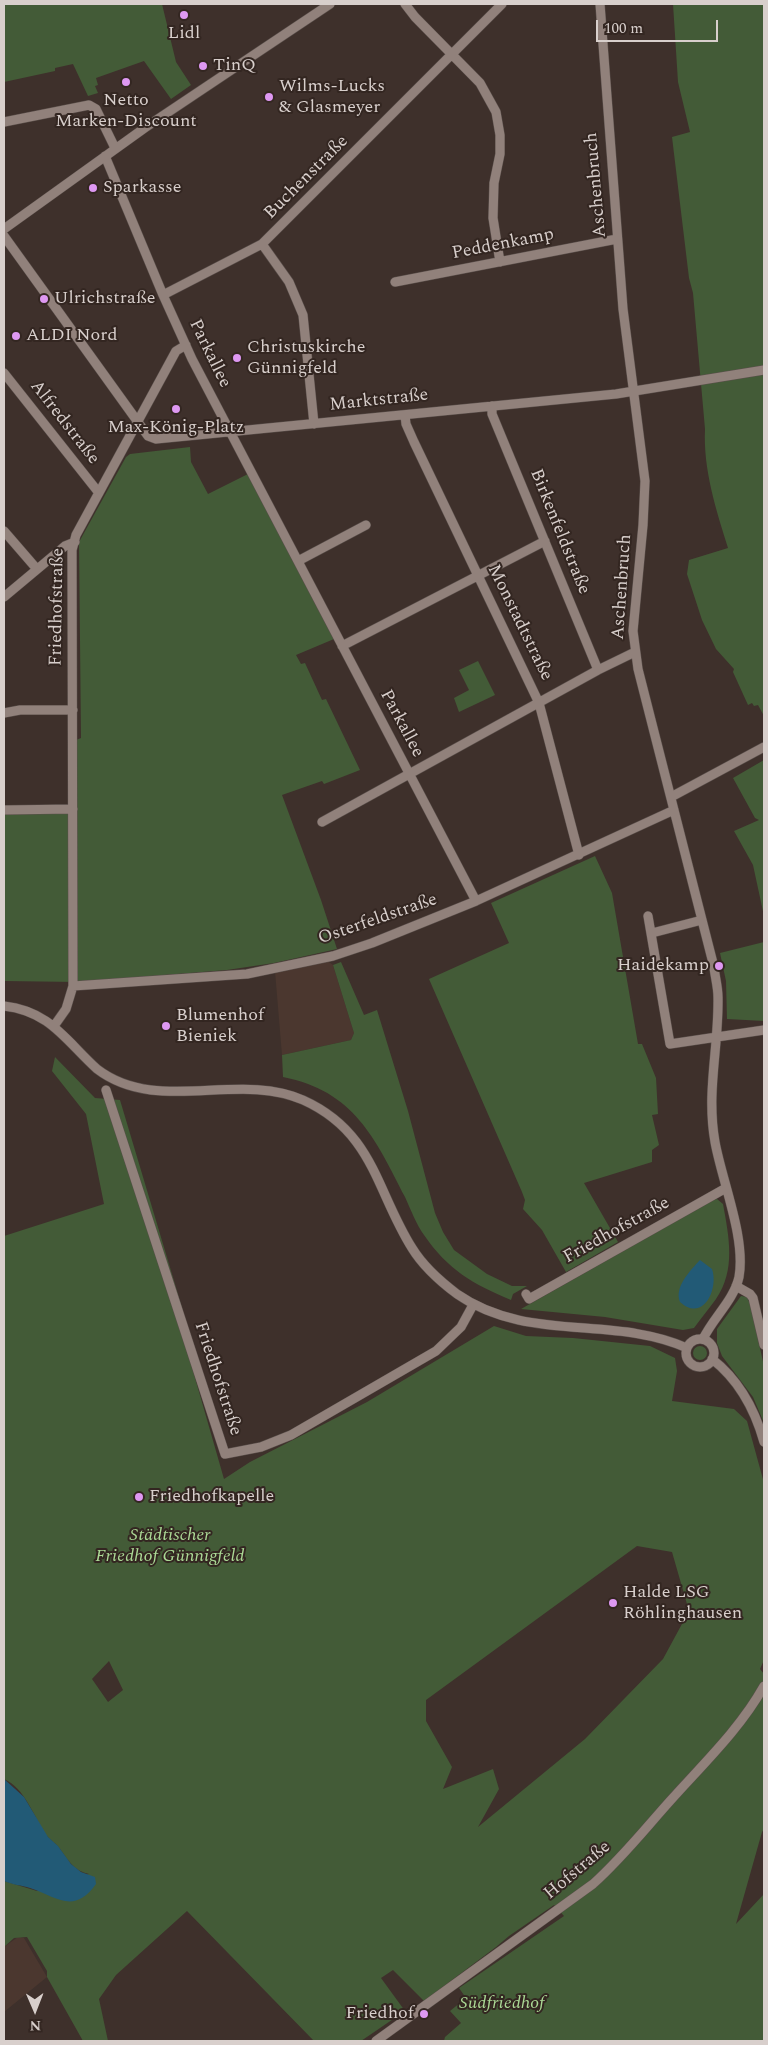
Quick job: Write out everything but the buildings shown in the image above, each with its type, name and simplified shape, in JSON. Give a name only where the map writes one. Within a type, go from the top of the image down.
[{"type":"street","points":[[4,229],[115,148],[330,4]]},
{"type":"street","points":[[405,4],[451,55],[480,83],[496,112],[500,136],[500,154],[494,183],[493,218],[500,262]]},
{"type":"street","name":"Buchenstraße","points":[[163,295],[262,244],[502,4]]},
{"type":"street","name":"Aschenbruch","points":[[600,4],[617,239],[645,496],[634,624],[635,652],[642,688],[702,920],[718,992],[711,1104],[715,1142],[738,1240],[740,1270],[736,1286]]},
{"type":"street","points":[[4,122],[89,105],[96,109],[115,148]]},
{"type":"street","name":"Parkallee","points":[[104,156],[186,345],[476,901]]},
{"type":"street","points":[[4,236],[137,420]]},
{"type":"street","name":"Peddenkamp","points":[[395,282],[617,239]]},
{"type":"street","points":[[262,244],[289,282],[303,315],[314,424]]},
{"type":"street","name":"Friedhofstraße","points":[[54,1026],[66,1009],[73,986],[72,550],[76,535],[137,420],[176,351],[186,345]]},
{"type":"street","points":[[633,392],[764,370]]},
{"type":"street","name":"Alfredstraße","points":[[4,372],[99,493]]},
{"type":"street","name":"Marktstraße","points":[[137,420],[148,436],[156,439],[633,392]]},
{"type":"street","name":"Birkenfeldstraße","points":[[492,406],[492,414],[598,670]]},
{"type":"street","name":"Monstadtstraße","points":[[405,415],[406,424],[414,442],[539,703],[579,855]]},
{"type":"street","points":[[298,561],[366,526]]},
{"type":"street","points":[[4,531],[36,568]]},
{"type":"street","points":[[342,646],[545,541]]},
{"type":"street","points":[[4,597],[64,546],[75,542]]},
{"type":"street","points":[[322,822],[598,670],[635,652]]},
{"type":"street","points":[[4,713],[20,710],[73,710]]},
{"type":"street","points":[[671,797],[764,747]]},
{"type":"street","points":[[4,810],[73,809]]},
{"type":"street","name":"Osterfeldstraße","points":[[73,986],[240,975],[333,956],[372,944],[476,901],[674,810]]},
{"type":"street","points":[[648,916],[670,1044],[764,1030]]},
{"type":"street","points":[[652,933],[702,920]]},
{"type":"street","points":[[4,1006],[28,1012],[54,1026],[97,1069],[129,1086],[164,1091],[259,1091],[282,1094],[320,1109],[338,1121],[364,1151],[413,1249],[441,1281],[473,1304],[493,1314],[520,1321],[651,1337],[687,1348]]},
{"type":"street","name":"Friedhofstraße","points":[[106,1090],[225,1454],[262,1447],[291,1435],[436,1352],[461,1327],[473,1304]]},
{"type":"street","name":"Friedhofstraße","points":[[526,1294],[528,1299],[726,1188]]},
{"type":"street","points":[[703,1339],[736,1286],[750,1294],[764,1345]]},
{"type":"street","points":[[703,1339],[713,1346],[712,1359],[706,1365],[694,1365],[687,1358],[687,1348],[695,1340],[703,1339]]},
{"type":"street","points":[[712,1359],[732,1378],[749,1402],[764,1442]]},
{"type":"street","name":"Hofstraße","points":[[376,2041],[593,1884],[620,1859],[712,1755],[752,1707],[764,1686]]},
{"type":"shaded area","points":[[325,959],[333,965],[354,1033],[351,1040],[282,1055],[275,971]]},
{"type":"shaded area","points":[[18,1937],[24,1938],[47,1977],[4,2012],[4,1947]]},
{"type":"green space","points":[[4,4],[162,4],[176,62],[191,85],[171,99],[144,61],[96,78],[98,85],[95,86],[98,93],[88,96],[73,64],[55,68],[55,71],[4,82]]},
{"type":"green space","points":[[673,4],[764,4],[764,716],[758,705],[754,706],[752,703],[748,705],[733,672],[734,669],[716,649],[702,620],[687,574],[689,560],[728,548],[708,474],[693,293],[689,278],[672,137],[690,132],[678,82]]},
{"type":"green space","points":[[190,447],[191,462],[208,494],[248,474],[334,639],[296,655],[301,664],[305,663],[322,700],[326,699],[360,770],[324,784],[322,781],[282,795],[337,949],[274,963],[227,970],[78,982],[4,981],[4,813],[76,813],[76,740],[81,738],[79,542],[126,457],[130,454]]},
{"type":"green space","points":[[478,661],[495,695],[459,712],[454,698],[469,690],[459,670]]},
{"type":"green space","points":[[764,760],[764,916],[753,865],[734,831],[759,820],[755,818],[733,778]]},
{"type":"green space","points":[[595,856],[612,893],[638,1044],[642,1044],[656,1078],[658,1114],[652,1115],[659,1145],[652,1150],[652,1162],[584,1183],[618,1242],[566,1272],[542,1230],[523,1209],[525,1200],[522,1192],[429,979],[509,943],[491,903]]},
{"type":"green space","points":[[764,942],[764,1021],[727,1019],[726,981],[720,953]]},
{"type":"green space","points":[[341,962],[364,1015],[377,1010],[408,1111],[435,1213],[443,1232],[454,1250],[487,1274],[512,1286],[527,1286],[513,1294],[511,1300],[473,1282],[442,1258],[418,1226],[394,1175],[372,1137],[345,1106],[328,1093],[283,1077],[282,1055],[351,1040],[354,1033],[333,965]]},
{"type":"green space","points":[[55,1057],[95,1098],[120,1100],[183,1311],[177,1315],[224,1479],[250,1462],[367,1402],[494,1326],[526,1336],[573,1338],[650,1346],[675,1358],[677,1371],[672,1401],[734,1409],[747,1421],[764,1483],[764,1660],[760,1669],[764,1674],[764,1829],[736,1924],[764,1894],[764,2041],[444,2041],[445,2037],[461,2023],[450,2011],[466,1998],[459,1988],[564,1916],[554,1905],[509,1936],[424,2001],[393,1970],[381,1978],[405,2011],[361,2041],[314,2041],[187,1911],[116,1975],[99,1999],[108,2041],[83,2041],[27,1937],[14,1938],[4,1947],[4,1881],[37,1891],[89,1874],[84,1873],[72,1864],[46,1835],[18,1789],[4,1779],[4,1236],[104,1204],[86,1114],[52,1071]],"holes":[[[637,1546],[672,1552],[689,1611],[663,1659],[585,1739],[478,1827],[499,1789],[493,1769],[443,1789],[452,1767],[426,1721],[426,1700]],[[109,1661],[123,1690],[108,1702],[92,1679]]]},
{"type":"green space","points":[[717,1199],[723,1204],[729,1241],[729,1265],[722,1288],[716,1299],[694,1328],[683,1330],[605,1317],[521,1309],[713,1200]]},
{"type":"green space","points":[[741,1296],[747,1297],[750,1304],[764,1366],[764,1423],[753,1397],[722,1356],[717,1343],[717,1329]]},
{"type":"green space","points":[[697,1346],[703,1346],[707,1353],[703,1360],[697,1360],[693,1356],[693,1350]]},
{"type":"water","points":[[700,1260],[712,1269],[714,1277],[711,1294],[702,1306],[696,1309],[680,1302],[679,1291],[684,1280]]},
{"type":"water","points":[[4,1779],[24,1797],[48,1837],[58,1846],[71,1864],[81,1872],[95,1877],[96,1884],[80,1899],[65,1901],[4,1881]]},
{"type":"place","name":"Lidl","points":[[184,15]]},
{"type":"place","name":"TinQ","points":[[203,66]]},
{"type":"place","name":"Netto Marken-Discount","points":[[126,82]]},
{"type":"place","name":"Wilms-Lucks & Glasmeyer","points":[[269,97]]},
{"type":"place","name":"Sparkasse","points":[[93,188]]},
{"type":"place","name":"Ulrichstraße","points":[[44,299]]},
{"type":"place","name":"ALDI Nord","points":[[16,336]]},
{"type":"place","name":"Christuskirche Günnigfeld","points":[[237,358]]},
{"type":"place","name":"Max-König-Platz","points":[[176,409]]},
{"type":"place","name":"Haidekamp","points":[[719,966]]},
{"type":"place","name":"Blumenhof Bieniek","points":[[166,1026]]},
{"type":"place","name":"Friedhofkapelle","points":[[139,1497]]},
{"type":"place","name":"Halde LSG Röhlinghausen","points":[[613,1603]]},
{"type":"place","name":"Friedhof","points":[[424,2014]]},
{"type":"park label","name":"Städtischer Friedhof Günnigfeld","points":[[170,1546]]},
{"type":"park label","name":"Südfriedhof","points":[[502,2004]]}]
